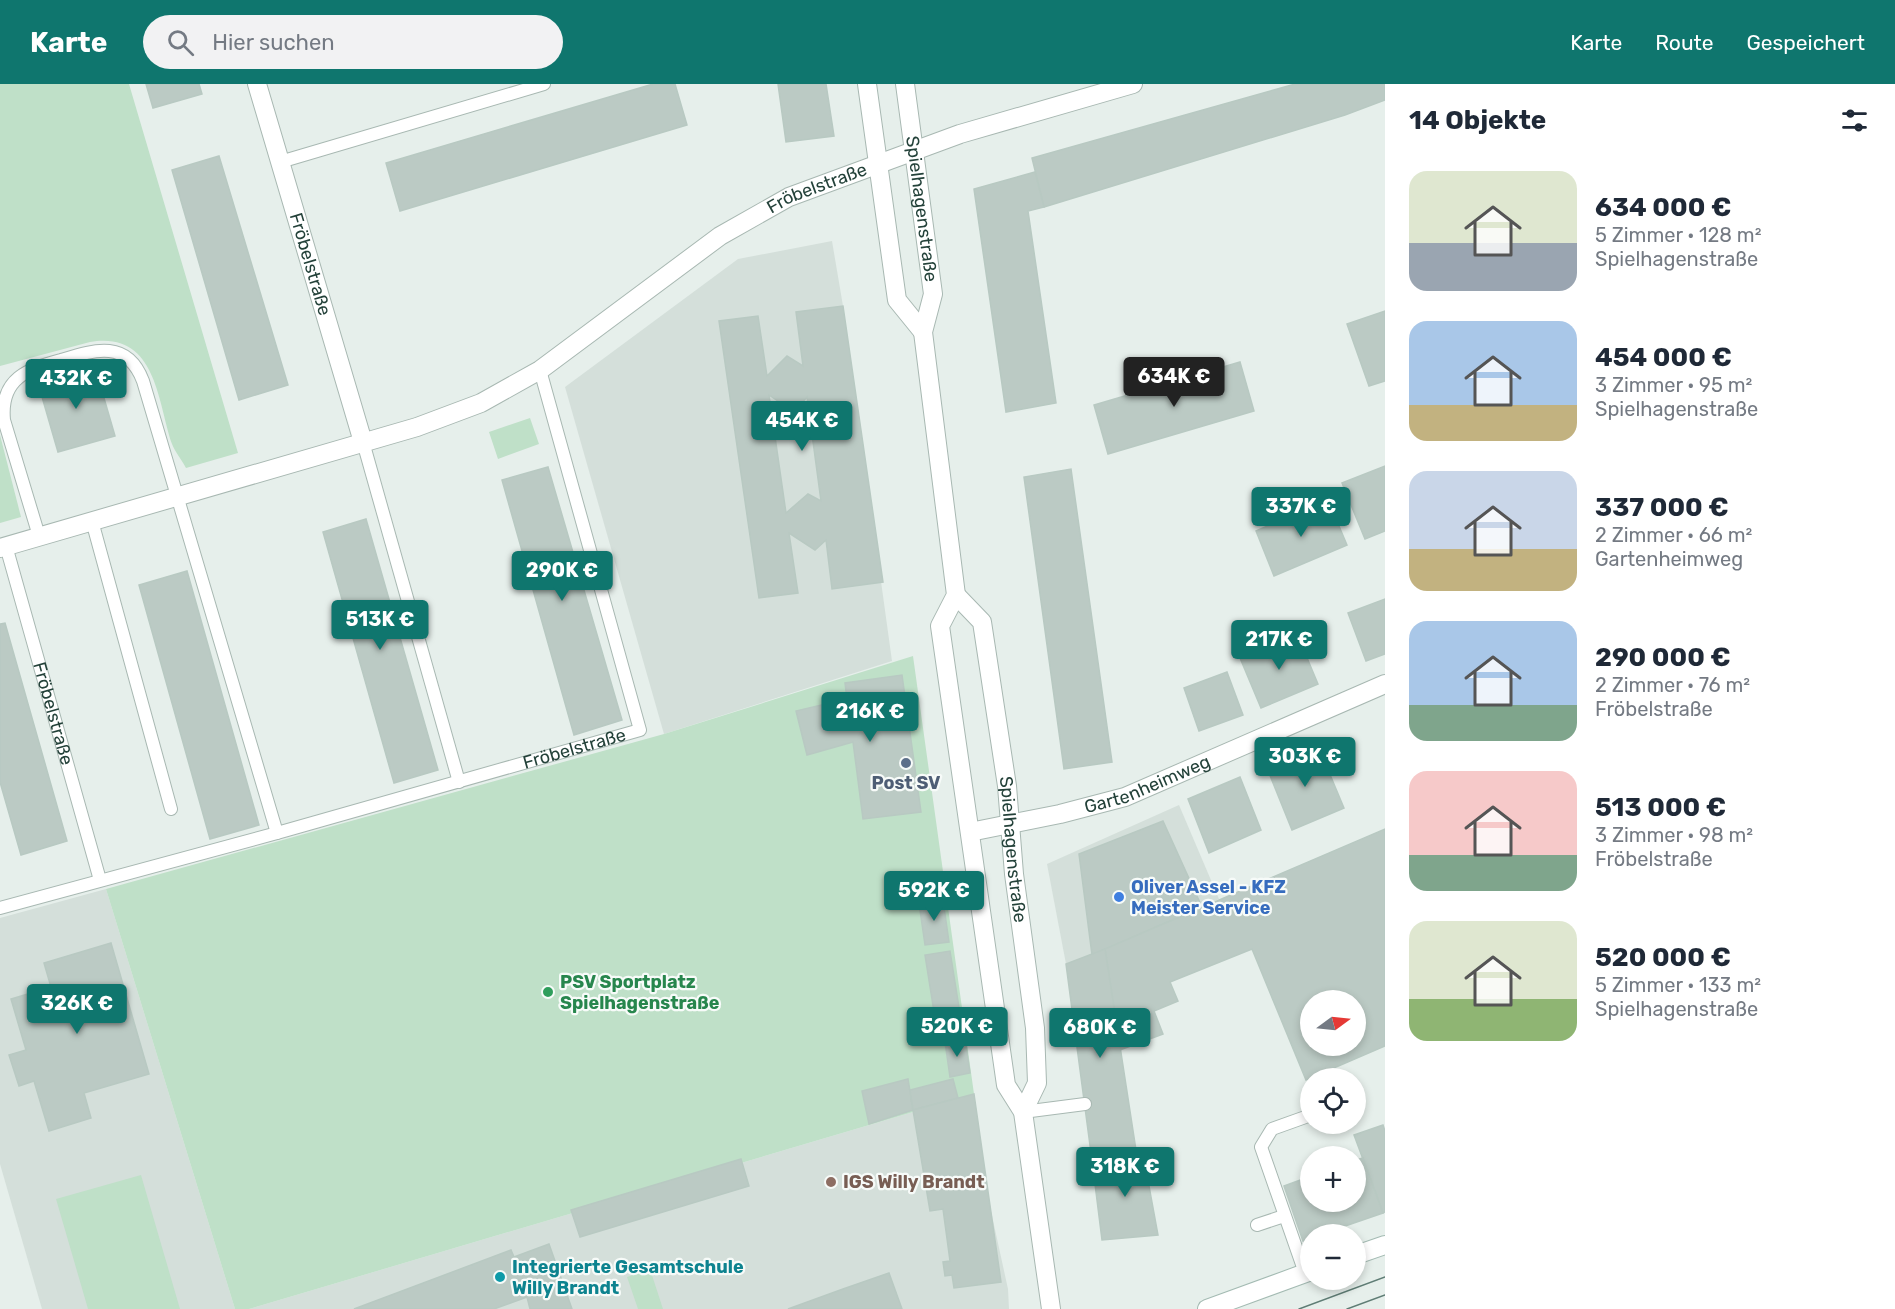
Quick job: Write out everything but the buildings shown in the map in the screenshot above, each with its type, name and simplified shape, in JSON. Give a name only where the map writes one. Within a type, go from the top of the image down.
[{"type":"street","name":"Fröbelstraße","points":[[257,84],[363,442]]},
{"type":"street","name":"Spielhagenstraße","points":[[867,84],[897,300],[923,332]]},
{"type":"street","name":"Spielhagenstraße","points":[[904,84],[933,294],[923,332],[956,596],[982,622],[1007,786],[1009,824],[1035,1028],[1037,1083],[1023,1112]]},
{"type":"street","name":"Fröbelstraße","points":[[3,547],[462,411],[540,370],[743,222],[789,197],[960,134],[1133,84]]},
{"type":"street","points":[[956,596],[940,626],[1006,1085],[1023,1112],[1052,1309]]},
{"type":"street","name":"Gartenheimweg","points":[[969,832],[1125,797],[1385,684]]},
{"type":"street","points":[[1366,1252],[1385,1245]]},
{"type":"street","points":[[1207,1309],[1300,1275]]},
{"type":"lane","points":[[280,162],[544,84]]},
{"type":"lane","points":[[39,536],[4,420],[6,397],[13,382],[25,371],[92,350],[108,350],[121,355],[140,373],[277,834]]},
{"type":"lane","name":"Fröbelstraße","points":[[0,908],[277,834],[640,730],[540,370]]},
{"type":"lane","name":"Fröbelstraße","points":[[363,442],[459,782]]},
{"type":"lane","points":[[92,521],[171,809]]},
{"type":"lane","name":"Fröbelstraße","points":[[3,547],[100,880]]},
{"type":"lane","points":[[1023,1112],[1085,1104]]},
{"type":"lane","points":[[1300,1119],[1272,1129],[1260,1148],[1300,1253]]},
{"type":"lane","points":[[1257,1225],[1284,1216]]},
{"type":"shaded area","points":[[832,241],[892,661],[664,734],[565,387],[738,259]]},
{"type":"shaded area","points":[[1179,805],[1219,899],[1092,955],[1066,964],[1047,864]]},
{"type":"shaded area","points":[[106,889],[235,1309],[42,1309],[0,1164],[0,918]]},
{"type":"shaded area","name":"IGS Willy Brandt","points":[[974,1094],[989,1202],[1008,1289],[1009,1309],[249,1309]]},
{"type":"green space","points":[[0,84],[129,84],[238,453],[186,468],[172,444],[150,372],[141,358],[129,347],[112,341],[90,342],[0,366]]},
{"type":"green space","points":[[530,418],[539,444],[498,459],[489,432]]},
{"type":"green space","points":[[0,435],[21,517],[0,523]]},
{"type":"green space","name":"PSV Sportplatz Spielhagenstraße","points":[[913,656],[974,1094],[249,1309],[235,1309],[106,889],[664,734]]},
{"type":"green space","points":[[141,1175],[180,1309],[88,1309],[56,1199]]},
{"type":"green space","points":[[650,1269],[663,1309],[638,1309],[627,1277]]},
{"type":"tram line","points":[[1299,1309],[1385,1277]]},
{"type":"tram line","points":[[1347,1309],[1385,1295]]},
{"type":"place","name":"Post SV","points":[[906,763]]},
{"type":"place","name":"Oliver Assel - KFZ Meister Service","points":[[1119,897]]},
{"type":"place","name":"PSV Sportplatz Spielhagenstraße","points":[[548,992]]},
{"type":"place","name":"IGS Willy Brandt","points":[[831,1182]]},
{"type":"place","name":"Integrierte Gesamtschule Willy Brandt","points":[[500,1277]]}]
